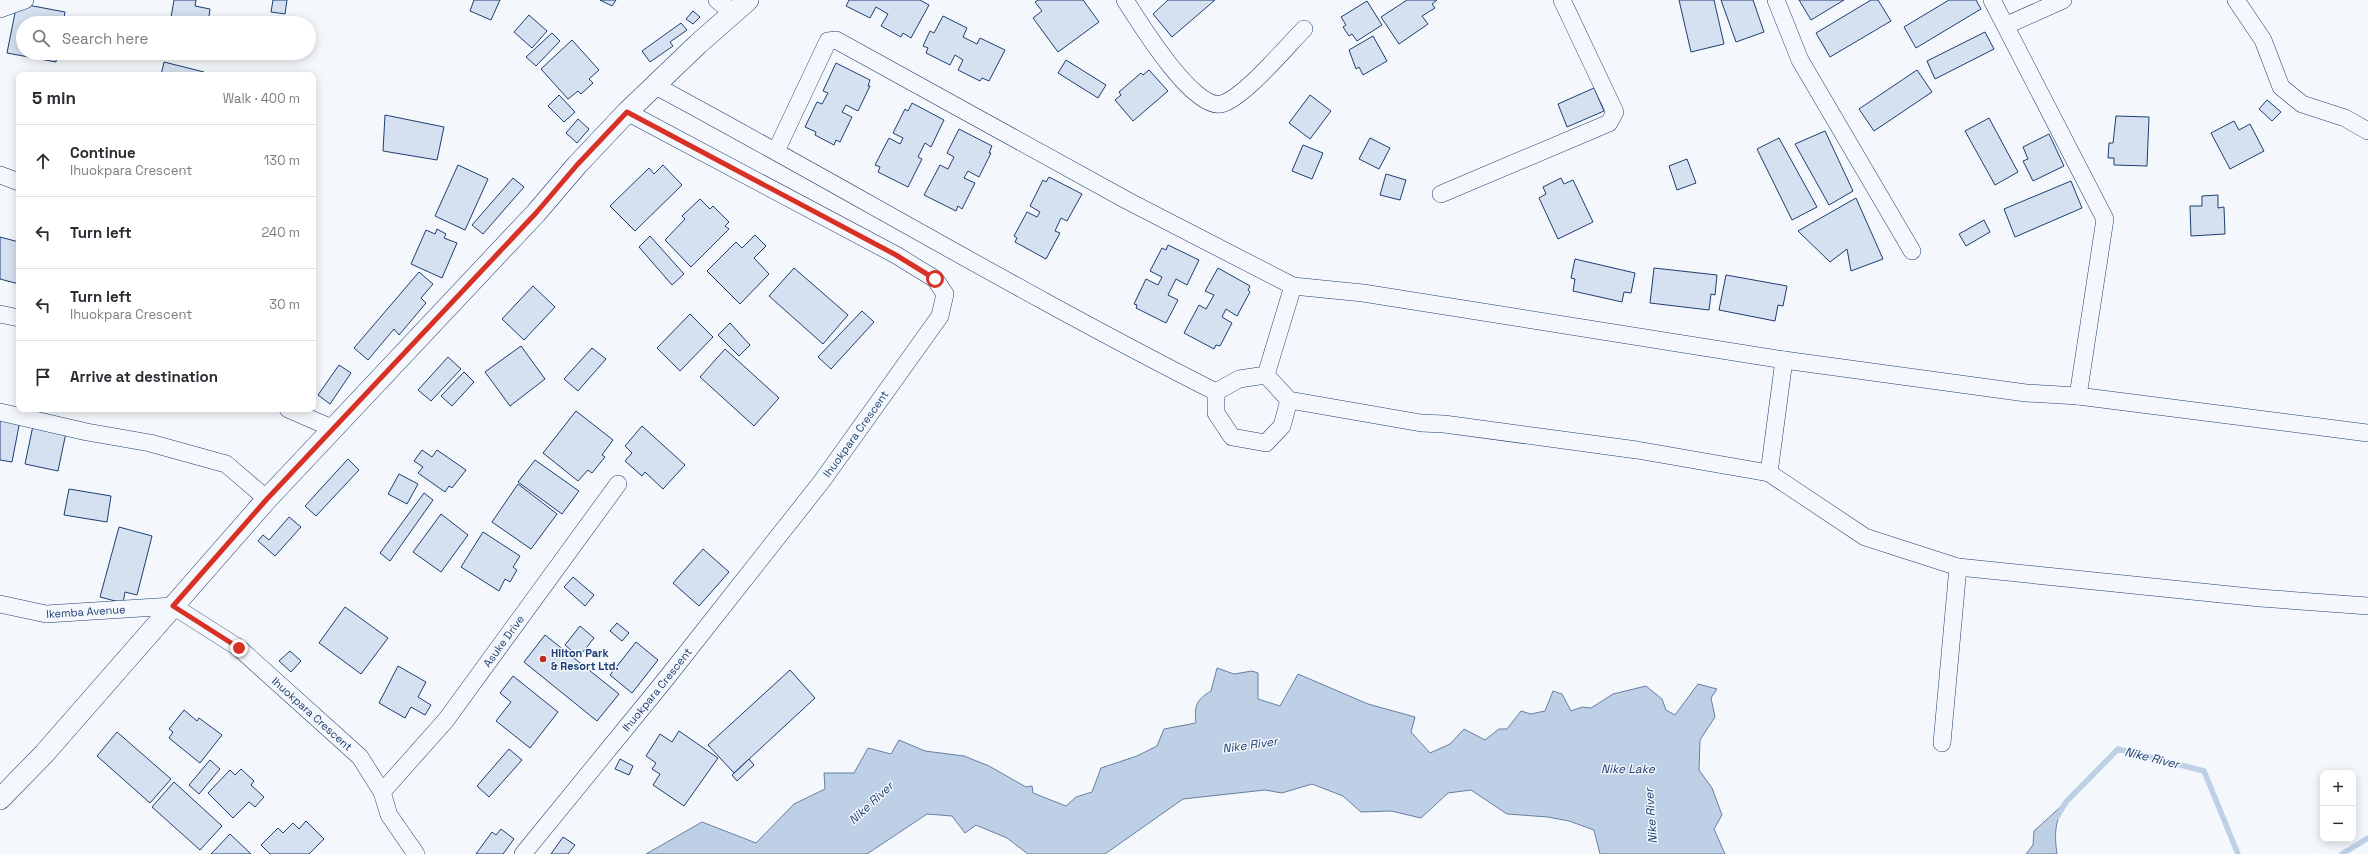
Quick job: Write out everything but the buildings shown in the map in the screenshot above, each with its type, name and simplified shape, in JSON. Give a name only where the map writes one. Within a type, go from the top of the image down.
[{"type":"street","points":[[0,9],[25,0]]},
{"type":"street","points":[[1125,0],[1184,83],[1210,103],[1221,104],[1237,94],[1260,74],[1304,29]]},
{"type":"street","points":[[1441,194],[1609,123],[1616,112],[1562,0]]},
{"type":"street","points":[[1776,0],[1800,60],[1912,251]]},
{"type":"street","points":[[1992,0],[2007,25],[2105,219],[2078,396]]},
{"type":"street","points":[[2007,25],[2063,0]]},
{"type":"street","points":[[2236,0],[2263,40],[2281,87],[2302,104],[2345,118],[2368,131]]},
{"type":"street","points":[[0,799],[44,754],[267,499],[334,429],[627,112],[732,4]]},
{"type":"street","points":[[776,150],[828,41],[836,40],[1128,201],[1294,286],[1363,293],[1784,360],[2026,393],[2078,396],[2368,433]]},
{"type":"street","points":[[654,85],[776,150],[1136,352],[1216,392]]},
{"type":"street","name":"Ihuokpara Crescent","points":[[523,854],[670,674],[822,481],[940,316],[946,294],[935,279],[896,255],[627,112]]},
{"type":"street","points":[[0,175],[16,181]]},
{"type":"street","points":[[1266,375],[1294,286]]},
{"type":"street","points":[[0,314],[16,317]]},
{"type":"street","points":[[1768,473],[1784,360]]},
{"type":"street","points":[[1216,392],[1238,379],[1266,375]]},
{"type":"street","points":[[1266,375],[1289,400],[1421,422],[1637,450],[1768,473],[1865,537],[1958,567],[2260,598],[2368,606]]},
{"type":"street","points":[[1216,392],[1216,413],[1232,437],[1266,443],[1282,426],[1289,400]]},
{"type":"street","points":[[0,412],[87,432],[150,443],[226,464],[267,499]]},
{"type":"street","points":[[295,412],[334,429]]},
{"type":"street","name":"Asuke Drive","points":[[382,792],[446,720],[618,484]]},
{"type":"street","points":[[1942,743],[1958,567]]},
{"type":"street","name":"Ikemba Avenue","points":[[0,604],[46,614],[173,606]]},
{"type":"street","name":"Ihuokpara Crescent","points":[[173,606],[239,648],[360,757],[382,792],[389,815],[416,854]]},
{"type":"water","name":"Nike Lake","points":[[1217,668],[1234,674],[1252,671],[1258,673],[1258,699],[1280,706],[1298,674],[1368,704],[1415,717],[1411,732],[1430,753],[1450,744],[1464,729],[1485,740],[1499,729],[1507,729],[1521,711],[1531,714],[1545,711],[1553,691],[1562,694],[1571,711],[1582,707],[1591,708],[1613,694],[1646,686],[1662,699],[1666,710],[1675,715],[1698,684],[1717,689],[1711,698],[1715,717],[1700,740],[1699,770],[1712,788],[1722,815],[1714,829],[1725,854],[1600,854],[1594,830],[1569,821],[1548,817],[1507,814],[1471,790],[1448,793],[1421,818],[1391,811],[1361,812],[1343,796],[1312,784],[1282,793],[1265,790],[1183,799],[1105,854],[1028,854],[1007,838],[976,825],[965,833],[952,816],[927,814],[867,854],[646,854],[702,822],[756,843],[794,804],[825,789],[824,773],[854,773],[868,748],[891,754],[899,740],[925,751],[964,756],[989,766],[1026,787],[1032,786],[1033,793],[1066,806],[1076,797],[1092,792],[1101,768],[1137,756],[1157,746],[1164,729],[1196,723],[1195,712],[1197,704],[1202,697],[1211,691]]},
{"type":"water","points":[[2066,802],[2056,827],[2057,854],[2026,854],[2033,845],[2034,831]]},
{"type":"waterway","name":"Nike River","points":[[2057,817],[2066,802],[2118,749],[2204,771],[2238,854]]},
{"type":"waterway","name":"Nike River","points":[[2342,854],[2368,838]]},
{"type":"place","name":"Hilton Park & Resort Ltd.","points":[[543,659]]},
{"type":"route","points":[[239,648],[173,606],[267,499],[536,213],[577,165],[627,112],[896,255],[935,279]]}]
